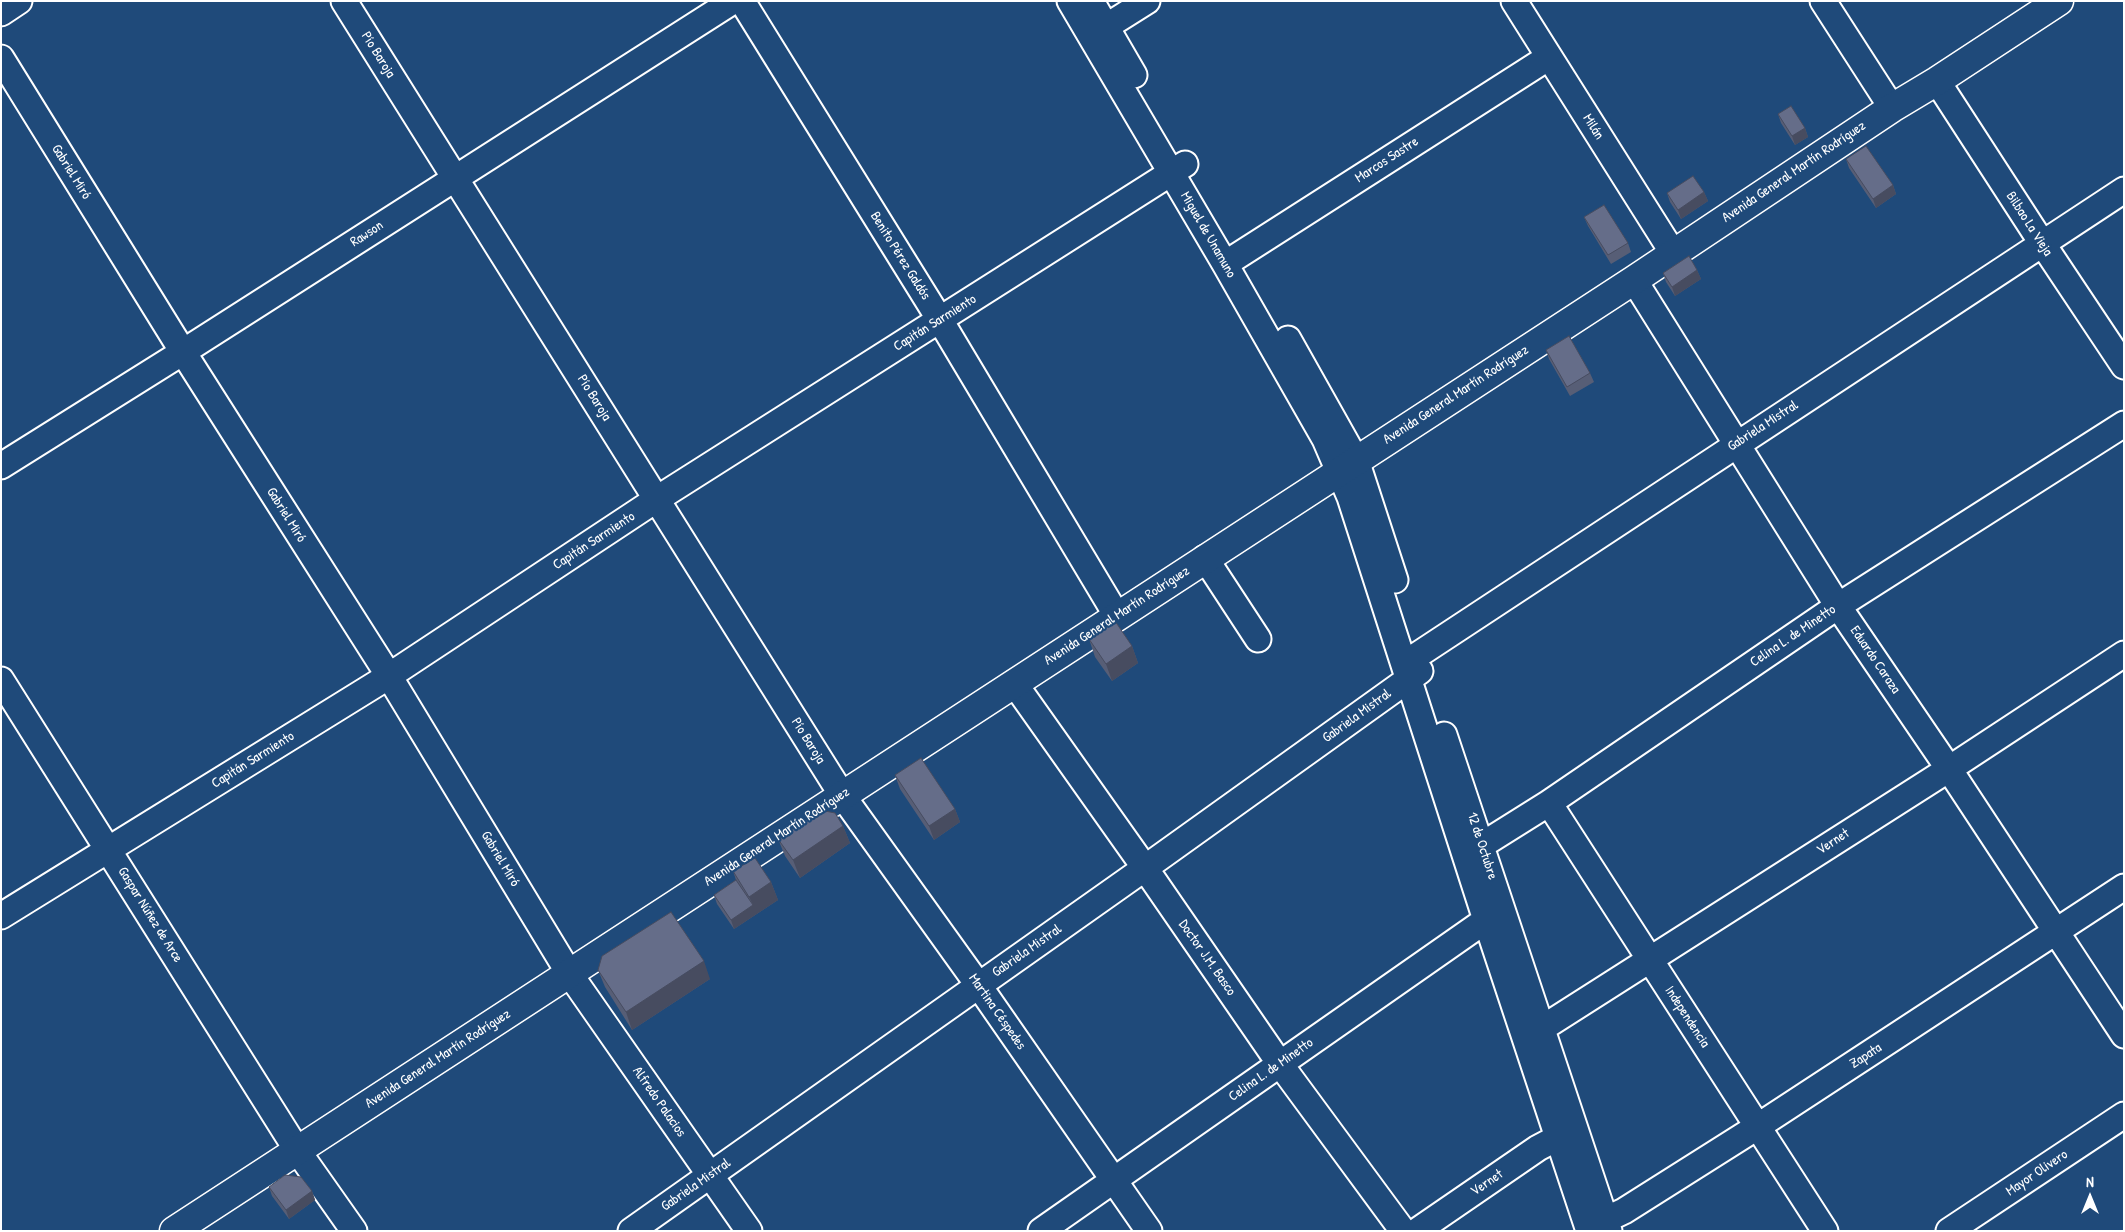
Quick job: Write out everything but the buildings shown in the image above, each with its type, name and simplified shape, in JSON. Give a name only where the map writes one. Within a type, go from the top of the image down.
[{"type":"main road","name":"Avenida General Martín Rodríguez","points":[[174,1231],[1634,280],[1892,108],[1937,81],[2059,1]]},
{"type":"street","points":[[1,13],[19,1]]},
{"type":"street","name":"Pío Baroja","points":[[344,1],[842,795]]},
{"type":"street","name":"Rawson","points":[[1,466],[733,1]]},
{"type":"street","name":"Benito Pérez Galdós","points":[[742,1],[940,320],[1117,616]]},
{"type":"street","name":"Miguel de Unamuno","points":[[1070,1],[1099,31],[1232,259],[1340,430],[1347,466]]},
{"type":"street","name":"Miguel de Unamuno","points":[[1091,1],[1099,31]]},
{"type":"street","points":[[1099,31],[1147,1]]},
{"type":"street","name":"Milán","points":[[1514,1],[1673,254]]},
{"type":"street","points":[[1823,1],[1892,108]]},
{"type":"street","name":"Marcos Sastre","points":[[1232,259],[1549,57]]},
{"type":"street","name":"Gabriel Miró","points":[[1,58],[183,352],[389,676],[569,973]]},
{"type":"street","name":"Bilbao La Vieja","points":[[1937,81],[2124,366]]},
{"type":"street","name":"Capitán Sarmiento","points":[[1,916],[108,848],[389,676],[657,499],[1178,168]]},
{"type":"street","name":"Gabriela Mistral","points":[[631,1231],[1145,868],[1413,667],[1736,444],[2124,190]]},
{"type":"street","name":"Eduardo Caraza","points":[[1634,280],[1838,606],[1949,769],[2124,1035]]},
{"type":"street","name":"Celina L. de Minetto","points":[[1472,846],[1549,803],[1838,606],[2124,424]]},
{"type":"street","name":"12 de Octubre","points":[[1347,466],[1366,489],[1413,667],[1495,917],[1558,1138],[1601,1227]]},
{"type":"street","points":[[1205,558],[1258,639]]},
{"type":"street","name":"Vernet","points":[[1541,1029],[1949,769],[2124,654]]},
{"type":"street","name":"Gaspar Núñez de Arce","points":[[1,680],[297,1150],[354,1231]]},
{"type":"street","name":"Doctor J.M. Basco","points":[[1014,683],[1145,868],[1280,1064],[1403,1231]]},
{"type":"street","name":"Martina Céspedes","points":[[842,795],[979,986],[1149,1231]]},
{"type":"street","name":"Independencia","points":[[1549,803],[1825,1231]]},
{"type":"street","name":"Zapata","points":[[1601,1227],[2124,887]]},
{"type":"street","name":"12 de Octubre","points":[[1495,917],[1541,1029],[1601,1227]]},
{"type":"street","name":"Celina L. de Minetto","points":[[1041,1231],[1112,1180],[1495,917]]},
{"type":"street","name":"Alfredo Palacios","points":[[569,973],[750,1231]]},
{"type":"street","name":"Mayor Olivero","points":[[1949,1231],[2124,1115]]},
{"type":"street","name":"Vernet","points":[[1417,1231],[1538,1148],[1558,1138]]}]
